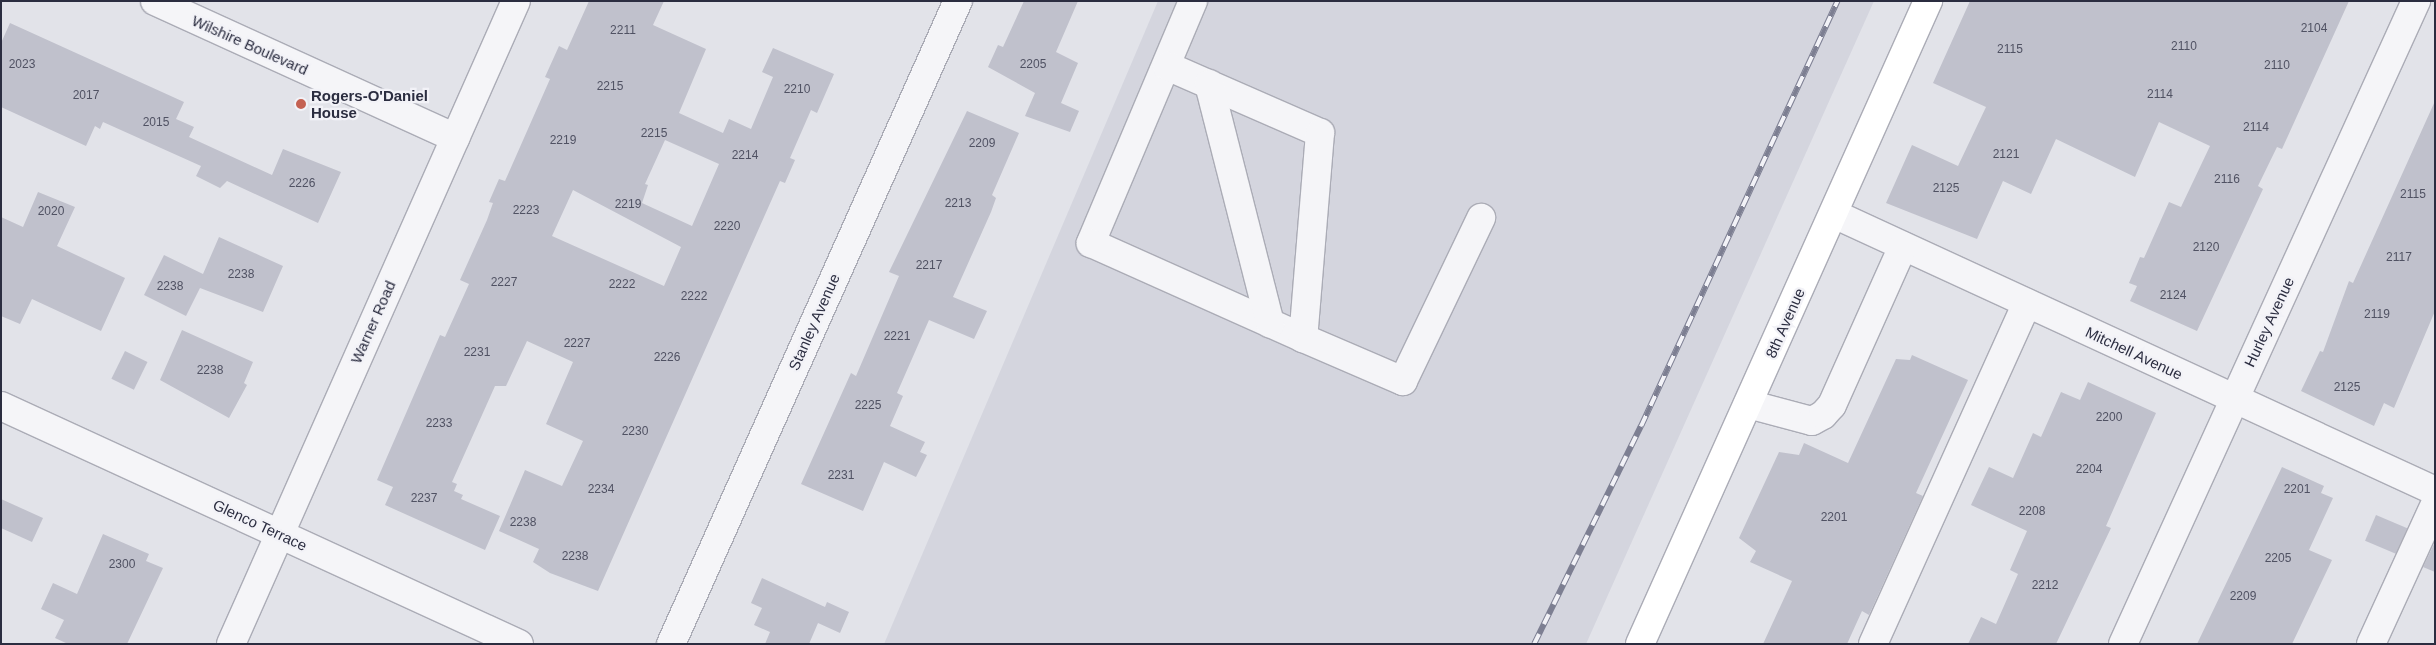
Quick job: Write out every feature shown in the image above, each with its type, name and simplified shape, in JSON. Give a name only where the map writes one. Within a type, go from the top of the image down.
[{"type":"main road","name":"8th Avenue","points":[[1640,644],[1928,1]]},
{"type":"street","name":"Wilshire Boulevard","points":[[155,1],[455,138]]},
{"type":"street","name":"Warner Road","points":[[231,644],[516,1]]},
{"type":"street","name":"Stanley Avenue","points":[[670,644],[958,1]]},
{"type":"street","points":[[1194,1],[1091,243],[1404,382],[1481,218]]},
{"type":"street","name":"Hurley Avenue","points":[[2123,644],[2416,1]]},
{"type":"street","points":[[1167,66],[1320,133],[1303,338]]},
{"type":"street","points":[[1209,84],[1270,323]]},
{"type":"street","name":"Mitchell Avenue","points":[[1834,214],[2435,491]]},
{"type":"street","points":[[1748,404],[1812,421],[1823,415],[1832,405],[1904,246]]},
{"type":"street","points":[[1873,644],[2027,303]]},
{"type":"street","name":"Glenco Terrace","points":[[1,406],[519,644]]},
{"type":"street","points":[[2371,644],[2435,504]]},
{"type":"shaded area","points":[[1158,1],[1874,1],[1586,644],[884,644]]},
{"type":"building","points":[[589,1],[664,1],[653,25],[706,49],[679,113],[723,133],[729,119],[751,129],[773,77],[762,72],[773,48],[834,74],[817,113],[811,110],[790,158],[795,160],[785,183],[780,181],[598,591],[550,573],[533,562],[539,549],[499,531],[525,470],[562,486],[583,441],[546,424],[573,362],[527,341],[506,386],[495,386],[452,482],[457,484],[454,491],[463,495],[461,499],[500,516],[485,550],[385,505],[393,487],[377,480],[440,335],[445,337],[469,284],[460,280],[487,220],[493,203],[489,202],[499,179],[505,181],[550,79],[545,77],[559,46],[567,50]],"holes":[[[665,140],[719,164],[692,226],[642,203],[648,185],[645,184]],[[573,190],[681,247],[664,286],[552,236]]]},
{"type":"building","points":[[1024,1],[1078,1],[1056,52],[1078,63],[1061,103],[1079,111],[1070,132],[1025,116],[1035,93],[988,67],[998,45],[1003,47]]},
{"type":"building","points":[[1970,1],[2349,1],[2282,149],[2277,147],[2258,186],[2263,189],[2197,331],[2130,301],[2137,286],[2129,283],[2140,257],[2144,258],[2169,202],[2181,207],[2210,146],[2159,122],[2135,177],[2056,139],[2031,194],[2003,181],[1977,239],[1886,203],[1912,145],[1958,166],[1986,107],[1933,83]]},
{"type":"building","points":[[10,23],[184,102],[176,119],[194,127],[189,137],[272,175],[283,149],[341,172],[318,223],[227,181],[220,188],[196,176],[201,166],[103,122],[100,129],[95,126],[86,146],[1,107],[1,43]]},
{"type":"building","points":[[2435,101],[2435,311],[2394,408],[2384,403],[2374,426],[2301,391],[2320,351],[2323,352],[2349,281],[2353,283]]},
{"type":"building","points":[[967,111],[1019,133],[992,195],[996,198],[991,212],[953,297],[987,311],[974,339],[929,320],[897,393],[903,396],[890,426],[925,442],[920,452],[927,455],[916,477],[884,462],[863,511],[801,484],[851,373],[856,376],[899,276],[889,272]]},
{"type":"building","points":[[38,192],[75,207],[57,246],[125,278],[101,331],[32,299],[20,324],[1,316],[1,217],[23,227]]},
{"type":"building","points":[[219,237],[283,266],[263,312],[200,288],[186,316],[144,295],[164,255],[203,274]]},
{"type":"building","points":[[182,330],[253,362],[244,383],[247,385],[229,418],[160,380]]},
{"type":"building","points":[[125,351],[147,362],[134,390],[111,379]]},
{"type":"building","points":[[1912,355],[1968,380],[1916,493],[1923,496],[1869,615],[1862,611],[1847,644],[1763,644],[1792,581],[1750,562],[1756,551],[1739,538],[1779,452],[1799,455],[1804,443],[1848,463],[1896,359],[1910,360]]},
{"type":"building","points":[[2088,382],[2156,413],[2106,526],[2111,528],[2056,644],[1968,644],[1981,617],[1996,624],[2018,574],[2010,570],[2027,531],[1971,505],[1989,467],[2013,478],[2033,433],[2041,437],[2061,392],[2080,400]]},
{"type":"building","points":[[2282,467],[2324,486],[2321,493],[2333,498],[2309,550],[2332,560],[2292,644],[2197,644]]},
{"type":"building","points":[[1,499],[43,518],[32,542],[1,528]]},
{"type":"building","points":[[2376,515],[2407,528],[2396,554],[2365,541]]},
{"type":"building","points":[[103,534],[149,554],[146,561],[163,568],[127,644],[68,644],[55,638],[64,620],[41,609],[53,583],[77,594]]},
{"type":"building","points":[[2435,542],[2435,572],[2423,567]]},
{"type":"building","points":[[762,578],[825,607],[827,602],[849,612],[840,633],[818,623],[809,644],[765,644],[770,632],[754,625],[762,608],[751,603]]},
{"type":"railway","points":[[1534,644],[1641,426],[1837,1]]},
{"type":"place","name":"Rogers-O'Daniel House","points":[[301,104]]}]
